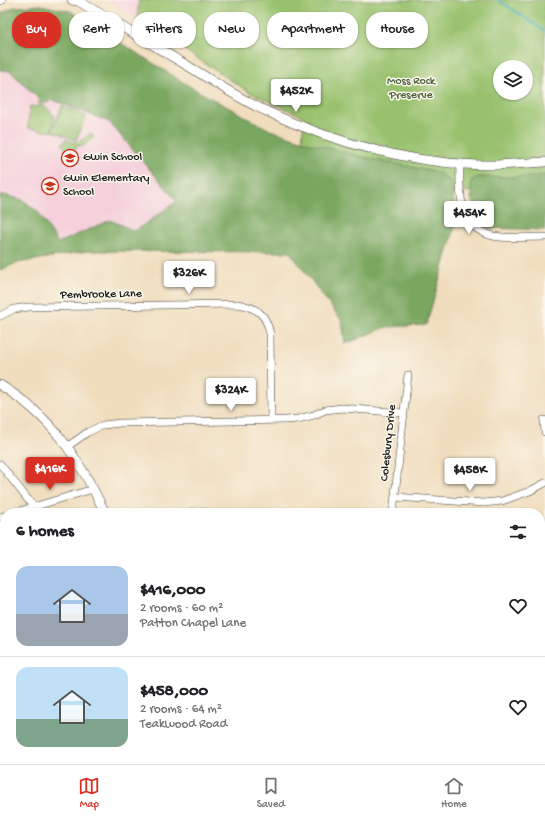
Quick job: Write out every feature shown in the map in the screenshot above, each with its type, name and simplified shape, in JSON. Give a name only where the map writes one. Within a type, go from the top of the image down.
[{"type":"street","points":[[72,0],[100,13],[251,104],[295,124],[359,146],[418,158],[460,163],[496,165],[545,162]]},
{"type":"street","points":[[460,163],[459,187],[462,204],[466,218],[474,227],[482,232],[494,236],[545,237]]},
{"type":"street","name":"Pembrooke Lane","points":[[0,316],[14,309],[29,307],[238,304],[248,306],[262,314],[270,334],[271,420]]},
{"type":"street","name":"Colesbury Drive","points":[[394,508],[408,375]]},
{"type":"street","points":[[0,385],[36,412],[49,424],[68,446],[93,488],[103,508]]},
{"type":"street","points":[[68,446],[88,432],[103,425],[127,423],[298,419],[326,410],[342,408],[403,413]]},
{"type":"street","points":[[544,420],[545,432]]},
{"type":"street","points":[[0,464],[33,508]]},
{"type":"street","points":[[395,497],[484,503],[496,502],[514,498],[545,482]]},
{"type":"street","points":[[40,508],[93,488]]},
{"type":"shaded area","points":[[107,0],[139,0],[138,12],[132,12],[132,16]]},
{"type":"shaded area","name":"Gwin School","points":[[0,70],[10,71],[44,104],[53,100],[109,122],[177,201],[135,231],[110,220],[57,243],[38,212],[23,200],[0,194]]},
{"type":"green space","name":"Moss Rock Preserve","points":[[139,0],[545,0],[545,184],[445,194],[302,145],[304,117],[249,92],[181,48],[196,48],[196,12],[138,12]]},
{"type":"green space","points":[[41,5],[70,11],[72,12],[69,12],[69,48],[124,48],[124,45],[194,89],[270,130],[313,144],[376,160],[438,172],[450,181],[457,220],[426,325],[387,327],[345,344],[342,321],[290,252],[88,251],[17,263],[0,270],[0,194],[23,200],[38,212],[58,243],[110,220],[135,231],[177,201],[109,122],[53,100],[44,104],[10,71],[0,70],[0,14],[14,7]]},
{"type":"green space","points":[[39,101],[55,116],[51,132],[28,128],[30,106],[39,107]]},
{"type":"green space","points":[[62,106],[86,116],[76,140],[52,131]]},
{"type":"green space","points":[[91,133],[94,137],[84,146],[77,146],[75,152],[68,151],[62,144],[66,139],[76,142],[85,138]]},
{"type":"green space","points":[[545,175],[545,230],[488,228],[478,221],[471,198],[471,181],[478,177],[532,177]]},
{"type":"water","points":[[194,506],[210,508],[189,508]]},
{"type":"waterway","points":[[498,0],[545,31]]},
{"type":"place","name":"Gwin School","points":[[70,158]]},
{"type":"place","name":"Gwin Elementary School","points":[[50,186]]}]
